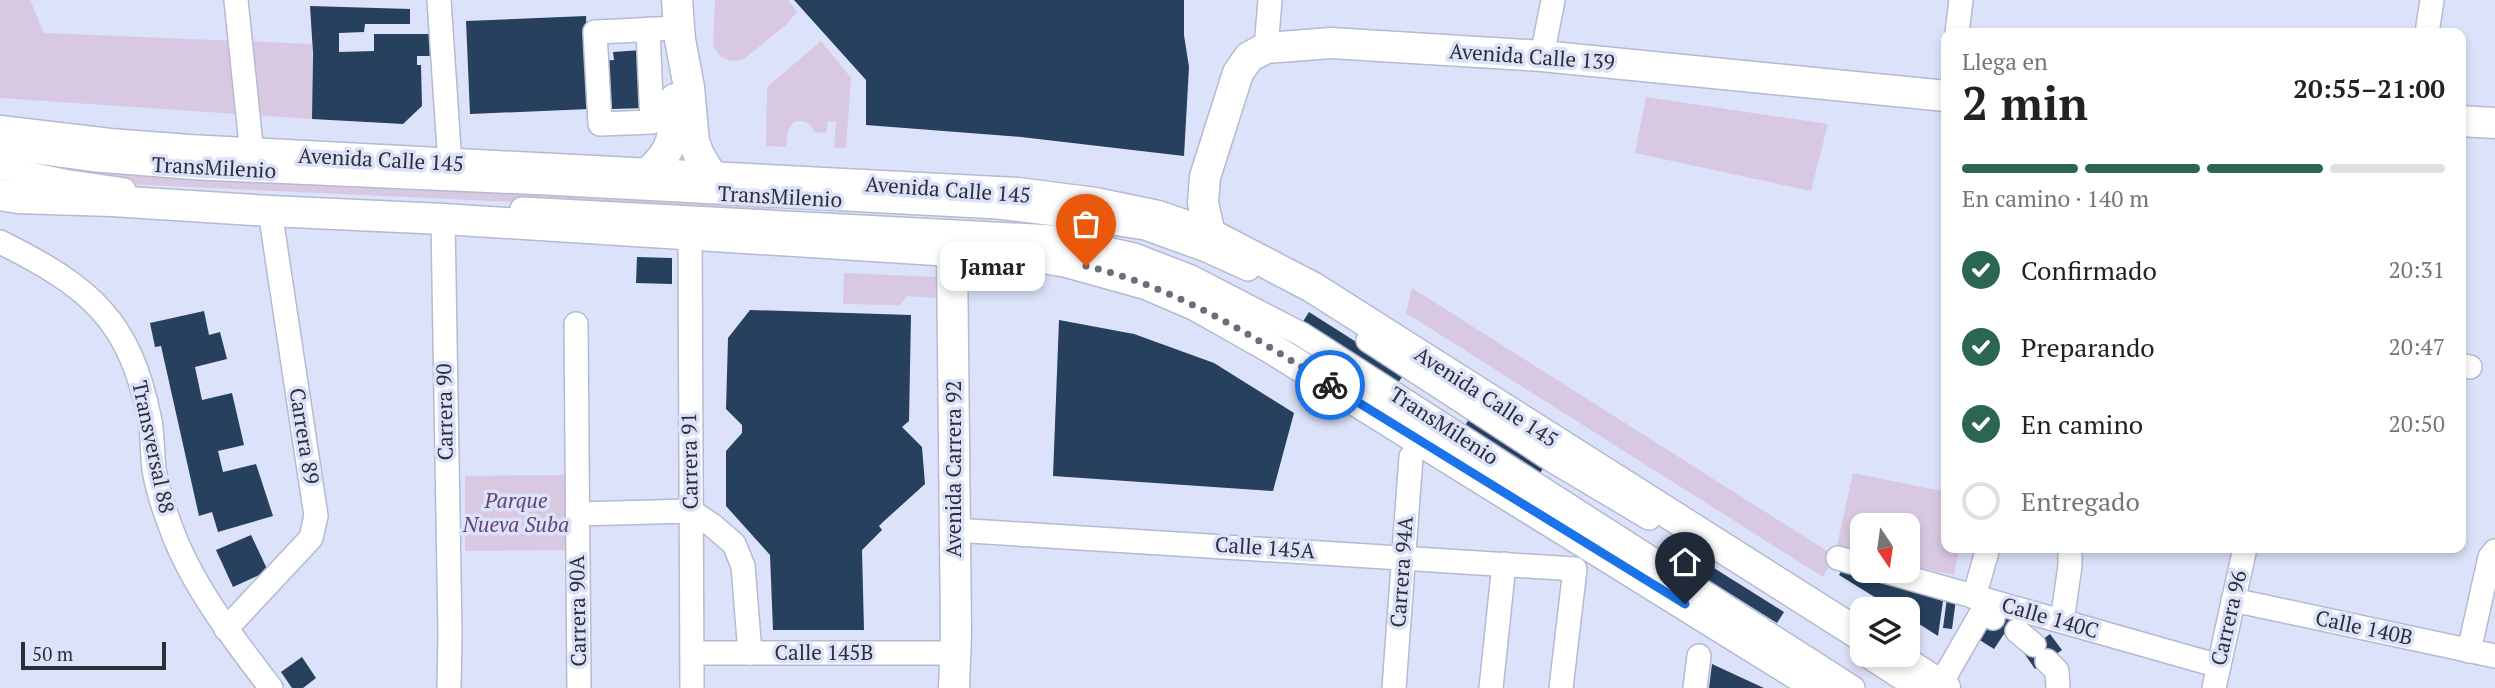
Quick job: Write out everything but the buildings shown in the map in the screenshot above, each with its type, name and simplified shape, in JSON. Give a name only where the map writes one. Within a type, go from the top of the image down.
[{"type":"main road","points":[[646,174],[667,155],[673,139],[679,23]]},
{"type":"main road","points":[[679,23],[694,142],[713,177]]},
{"type":"main road","name":"Avenida Calle 139","points":[[1266,48],[1331,43],[1542,56],[1941,96]]},
{"type":"main road","points":[[1210,234],[1203,203],[1205,177],[1238,73],[1249,57],[1266,48]]},
{"type":"main road","points":[[2466,121],[2495,123]]},
{"type":"main road","name":"Avenida Calle 145","points":[[0,131],[110,145],[252,154],[1018,193],[1158,216],[1210,234],[1334,300],[1850,628]]},
{"type":"main road","points":[[1158,216],[1175,206],[1205,177]]},
{"type":"main road","points":[[0,182],[112,201]]},
{"type":"main road","points":[[0,195],[690,234],[1031,256],[1067,262],[1146,284],[1195,305],[1271,348],[1819,688]]},
{"type":"main road","name":"Avenida Carrera 92","points":[[952,251],[956,653],[954,688]]},
{"type":"main road","points":[[1909,667],[1934,687]]},
{"type":"street","points":[[236,0],[252,154]]},
{"type":"street","points":[[439,0],[450,164]]},
{"type":"street","points":[[1266,48],[1270,0]]},
{"type":"street","points":[[1542,56],[1553,0]]},
{"type":"street","points":[[1958,28],[1961,0]]},
{"type":"street","points":[[2428,28],[2432,0]]},
{"type":"street","points":[[648,30],[652,121],[600,124],[595,32],[648,30],[679,23]]},
{"type":"street","name":"TransMilenio","points":[[0,147],[97,160],[200,168],[998,207],[1145,228],[1206,250],[1311,302],[1555,462],[1662,526],[1850,646]]},
{"type":"street","name":"TransMilenio","points":[[0,167],[69,182],[122,189],[1053,237],[1134,255],[1191,277],[1301,334],[1853,688]]},
{"type":"street","name":"Carrera 89","points":[[226,629],[311,538],[316,516],[270,211]]},
{"type":"street","name":"Carrera 90","points":[[443,219],[449,688]]},
{"type":"street","name":"Carrera 91","points":[[690,234],[692,688]]},
{"type":"street","name":"Transversal 88","points":[[0,243],[40,262],[69,282],[115,325],[127,346],[144,396],[158,486],[171,528],[226,629],[271,688]]},
{"type":"street","name":"Carrera 90A","points":[[576,324],[579,688]]},
{"type":"street","name":"Carrera 94A","points":[[1394,688],[1411,457]]},
{"type":"street","points":[[578,514],[691,511],[727,538],[738,553],[743,566],[750,653]]},
{"type":"street","name":"Calle 145A","points":[[954,530],[1575,569],[1560,688]]},
{"type":"street","points":[[2469,651],[2490,557],[2495,551]]},
{"type":"street","points":[[1975,597],[1987,553]]},
{"type":"street","points":[[2062,621],[2070,553]]},
{"type":"street","name":"Carrera 96","points":[[2216,677],[2244,553]]},
{"type":"street","points":[[1838,558],[1850,562]]},
{"type":"street","points":[[1491,688],[1504,564]]},
{"type":"street","name":"Calle 140C","points":[[1920,581],[2062,621],[2216,677]]},
{"type":"street","name":"Calle 140B","points":[[2233,600],[2495,656]]},
{"type":"street","points":[[1934,687],[1982,612],[1993,618]]},
{"type":"street","points":[[2033,646],[2057,671],[2058,688]]},
{"type":"street","name":"Calle 145B","points":[[692,653],[956,653]]},
{"type":"street","points":[[1695,688],[1699,656]]},
{"type":"street","name":"TransMilenio","points":[[1891,667],[1934,687]]},
{"type":"green space","points":[[0,0],[30,0],[44,33],[312,44],[312,119],[0,98]]},
{"type":"green space","points":[[715,0],[788,0],[797,12],[787,24],[744,59],[732,61],[721,57],[713,46]]},
{"type":"green space","points":[[821,41],[851,78],[846,148],[834,148],[836,122],[828,121],[826,133],[814,132],[811,125],[802,121],[794,122],[788,131],[786,147],[766,146],[767,87]]},
{"type":"green space","points":[[1646,97],[1828,124],[1811,191],[1635,153]]},
{"type":"green space","points":[[0,152],[774,202],[773,218],[601,206],[104,183],[44,172]]},
{"type":"green space","points":[[844,273],[939,277],[938,298],[907,296],[900,305],[843,304]]},
{"type":"green space","points":[[1412,288],[1835,556],[1823,577],[1406,313]]},
{"type":"green space","points":[[1853,473],[1941,491],[1941,553],[1958,553],[1954,575],[1920,568],[1920,513],[1850,513],[1850,553],[1836,550]]},
{"type":"green space","name":"Parque Nueva Suba","points":[[567,475],[567,550],[465,551],[465,476]]},
{"type":"way so far","points":[[1086,266],[1146,284],[1195,305],[1330,385]]},
{"type":"place","name":"Jamar","points":[[1086,266]]},
{"type":"route","points":[[1330,385],[1685,604]]}]
